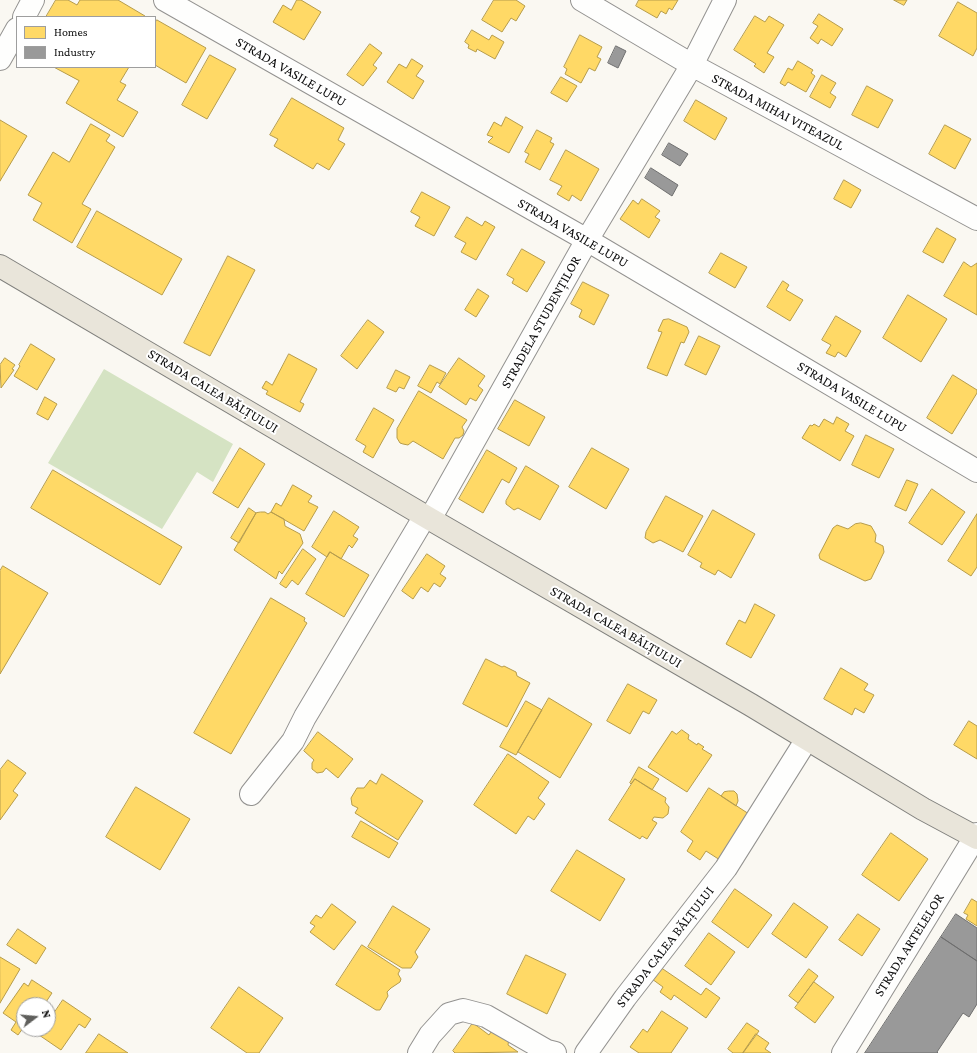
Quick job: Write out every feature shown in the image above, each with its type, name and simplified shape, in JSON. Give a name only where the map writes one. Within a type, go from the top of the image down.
[{"type":"main road","name":"STRADA CALEA BĂLȚULUI","points":[[0,266],[428,518],[751,705],[916,805],[976,837]]},
{"type":"street","points":[[25,16],[33,0]]},
{"type":"street","name":"STRADA VASILE LUPU","points":[[165,0],[587,240],[977,471]]},
{"type":"street","name":"STRADA MIHAI VITEAZUL","points":[[582,0],[692,65],[977,219]]},
{"type":"street","name":"STRADELA STUDENȚILOR","points":[[428,518],[587,240],[692,65],[725,0]]},
{"type":"street","points":[[0,58],[16,30]]},
{"type":"street","points":[[252,794],[293,740],[305,717],[428,518]]},
{"type":"street","name":"STRADA CALEA BĂLȚULUI","points":[[586,1053],[624,998],[726,868],[807,739]]},
{"type":"street","name":"STRADA ARTELELOR","points":[[843,1053],[976,837]]},
{"type":"street","points":[[419,1053],[430,1035],[448,1014],[463,1010],[486,1016],[547,1051],[555,1053]]},
{"type":"green space","points":[[104,369],[233,444],[213,482],[197,472],[162,529],[48,463]]},
{"type":"building: Homes","points":[[56,0],[68,0],[77,5],[80,0],[118,0],[145,16],[47,16]]},
{"type":"building: Homes","points":[[297,0],[301,0],[321,12],[304,40],[273,22],[283,5],[291,10]]},
{"type":"building: Homes","points":[[494,0],[516,0],[525,6],[516,21],[511,18],[502,32],[482,20]]},
{"type":"building: Homes","points":[[639,0],[678,0],[672,10],[669,8],[666,14],[661,11],[657,18],[636,6]]},
{"type":"building: Homes","points":[[894,0],[907,0],[904,5]]},
{"type":"building: Homes","points":[[958,2],[977,13],[977,48],[973,56],[939,36]]},
{"type":"building: Homes","points":[[819,14],[843,29],[832,46],[821,39],[818,44],[810,38],[818,26],[813,23]]},
{"type":"building: Homes","points":[[755,16],[765,22],[769,16],[784,25],[767,53],[774,57],[764,73],[754,66],[756,64],[734,50]]},
{"type":"building: Homes","points":[[157,20],[206,48],[186,83],[156,66]]},
{"type":"building: Homes","points":[[472,30],[489,40],[492,35],[504,42],[495,59],[477,49],[476,52],[468,48],[469,45],[465,42]]},
{"type":"building: Homes","points":[[580,35],[602,47],[597,57],[601,59],[595,71],[589,68],[581,83],[565,74],[567,69],[564,67]]},
{"type":"building: Homes","points":[[370,44],[382,53],[373,65],[377,68],[363,86],[347,75]]},
{"type":"building: Homes","points":[[210,55],[236,69],[207,119],[182,105]]},
{"type":"building: Homes","points":[[412,59],[423,66],[416,76],[424,81],[413,99],[387,82],[399,64],[406,68]]},
{"type":"building: Homes","points":[[798,61],[813,70],[811,73],[815,76],[806,92],[788,82],[785,86],[780,83],[788,68],[792,70]]},
{"type":"building: Homes","points":[[56,68],[128,68],[120,82],[126,85],[117,100],[138,112],[123,137],[66,103],[79,81]]},
{"type":"building: Homes","points":[[822,75],[836,83],[830,93],[836,97],[830,108],[810,97]]},
{"type":"building: Homes","points":[[561,77],[577,86],[567,102],[551,93]]},
{"type":"building: Homes","points":[[867,86],[893,100],[878,128],[852,115]]},
{"type":"building: Homes","points":[[292,98],[344,128],[338,140],[345,144],[329,170],[317,163],[313,169],[274,146],[278,139],[270,135]]},
{"type":"building: Homes","points":[[696,100],[727,118],[715,140],[684,121]]},
{"type":"building: Homes","points":[[506,117],[523,127],[509,153],[488,142],[493,137],[487,135],[494,122],[501,126]]},
{"type":"building: Homes","points":[[0,120],[27,136],[0,181]]},
{"type":"building: Homes","points":[[91,124],[110,135],[106,141],[115,147],[82,204],[91,209],[72,243],[33,220],[42,203],[28,195],[53,152],[69,162]]},
{"type":"building: Homes","points":[[945,125],[971,139],[955,169],[929,154]]},
{"type":"building: Homes","points":[[537,130],[552,138],[550,142],[554,144],[540,170],[525,162],[529,154],[525,152]]},
{"type":"building: Homes","points":[[566,150],[599,169],[581,201],[572,195],[569,201],[557,194],[562,186],[550,180]]},
{"type":"building: Homes","points":[[844,180],[861,190],[851,208],[834,199]]},
{"type":"building: Homes","points":[[422,192],[450,207],[434,236],[415,226],[420,217],[411,212]]},
{"type":"building: Homes","points":[[642,199],[660,211],[655,217],[660,220],[649,238],[620,219],[633,200],[638,204]]},
{"type":"building: Homes","points":[[97,211],[182,259],[162,295],[77,247]]},
{"type":"building: Homes","points":[[467,217],[482,226],[485,221],[495,227],[476,260],[461,252],[466,243],[455,237]]},
{"type":"building: Homes","points":[[937,228],[956,239],[943,263],[923,252]]},
{"type":"building: Homes","points":[[522,249],[545,262],[527,292],[512,283],[514,279],[507,275]]},
{"type":"building: Homes","points":[[721,253],[747,267],[735,288],[709,273]]},
{"type":"building: Homes","points":[[228,256],[255,270],[210,356],[184,343]]},
{"type":"building: Homes","points":[[964,262],[971,267],[977,263],[977,315],[944,296]]},
{"type":"building: Homes","points":[[783,281],[789,285],[786,290],[803,300],[790,321],[767,307]]},
{"type":"building: Homes","points":[[583,282],[609,295],[594,325],[579,317],[582,310],[571,304]]},
{"type":"building: Homes","points":[[478,289],[489,296],[476,317],[465,310]]},
{"type":"building: Homes","points":[[908,295],[947,319],[921,362],[883,338]]},
{"type":"building: Homes","points":[[836,316],[861,331],[846,357],[838,352],[835,357],[826,353],[831,345],[822,340]]},
{"type":"building: Homes","points":[[669,319],[687,327],[689,332],[684,343],[681,342],[667,376],[647,368],[662,332],[658,331],[663,320]]},
{"type":"building: Homes","points":[[368,320],[384,332],[357,369],[341,356]]},
{"type":"building: Homes","points":[[699,336],[720,346],[706,375],[685,365]]},
{"type":"building: Homes","points":[[31,344],[55,359],[37,390],[14,376]]},
{"type":"building: Homes","points":[[289,354],[317,369],[300,402],[304,404],[300,412],[266,394],[268,391],[262,388],[266,381],[272,385]]},
{"type":"building: Homes","points":[[5,358],[15,365],[12,369],[14,370],[1,388],[0,365]]},
{"type":"building: Homes","points":[[459,358],[485,376],[478,386],[483,390],[476,401],[470,398],[466,405],[439,387]]},
{"type":"building: Homes","points":[[430,365],[446,373],[440,384],[437,382],[431,393],[418,386]]},
{"type":"building: Homes","points":[[396,370],[410,377],[404,389],[399,387],[396,392],[387,388]]},
{"type":"building: Homes","points":[[953,375],[977,390],[977,393],[952,434],[927,418]]},
{"type":"building: Homes","points":[[419,391],[467,420],[462,427],[464,431],[463,435],[459,438],[455,438],[443,459],[413,441],[408,445],[400,443],[397,438],[397,429]]},
{"type":"building: Homes","points":[[45,397],[57,404],[48,420],[37,414]]},
{"type":"building: Homes","points":[[515,400],[545,417],[529,446],[498,429]]},
{"type":"building: Homes","points":[[374,408],[394,420],[373,458],[363,452],[366,446],[356,440]]},
{"type":"building: Homes","points":[[837,417],[849,424],[845,431],[854,436],[840,461],[802,438],[810,425],[812,426],[814,424],[819,427],[824,419],[833,424]]},
{"type":"building: Homes","points":[[866,435],[894,449],[879,478],[852,465]]},
{"type":"building: Homes","points":[[240,448],[265,464],[238,508],[213,493]]},
{"type":"building: Homes","points":[[592,448],[629,469],[606,509],[569,487]]},
{"type":"building: Homes","points":[[487,450],[517,468],[509,483],[502,479],[483,513],[459,499]]},
{"type":"building: Homes","points":[[526,466],[559,486],[540,520],[518,508],[514,510],[506,504],[506,501]]},
{"type":"building: Homes","points":[[53,470],[182,547],[160,585],[31,508]]},
{"type":"building: Homes","points":[[907,480],[918,484],[906,511],[895,506]]},
{"type":"building: Homes","points":[[293,485],[312,496],[308,502],[318,507],[304,531],[271,512],[276,503],[281,506]]},
{"type":"building: Homes","points":[[932,489],[965,512],[942,545],[909,523]]},
{"type":"building: Homes","points":[[666,496],[703,516],[683,552],[660,540],[653,543],[645,538],[646,532]]},
{"type":"building: Homes","points":[[249,508],[256,513],[239,543],[231,538]]},
{"type":"building: Homes","points":[[713,510],[755,534],[731,578],[718,570],[715,575],[700,567],[702,563],[688,555]]},
{"type":"building: Homes","points":[[334,511],[359,527],[353,536],[358,539],[352,548],[349,545],[341,559],[330,552],[327,557],[312,547]]},
{"type":"building: Homes","points":[[261,512],[268,514],[271,512],[284,519],[285,526],[300,534],[303,543],[282,574],[279,571],[276,579],[234,550],[256,513]]},
{"type":"building: Homes","points":[[977,514],[977,567],[971,576],[948,561]]},
{"type":"building: Homes","points":[[861,523],[871,526],[876,535],[875,542],[883,546],[884,552],[871,579],[865,581],[820,559],[819,555],[833,528],[837,525],[848,529],[855,524]]},
{"type":"building: Homes","points":[[303,549],[316,559],[298,585],[292,580],[286,588],[280,584]]},
{"type":"building: Homes","points":[[330,552],[369,575],[344,617],[306,594]]},
{"type":"building: Homes","points":[[427,554],[445,566],[440,574],[446,578],[440,587],[434,583],[428,592],[421,587],[413,599],[402,591]]},
{"type":"building: Homes","points":[[3,566],[48,593],[0,674],[0,571]]},
{"type":"building: Homes","points":[[271,598],[305,618],[304,621],[307,623],[231,754],[194,733]]},
{"type":"building: Homes","points":[[755,604],[775,615],[751,658],[726,644],[739,620],[745,623]]},
{"type":"building: Homes","points":[[486,659],[516,672],[517,676],[530,683],[507,727],[463,704]]},
{"type":"building: Homes","points":[[841,668],[868,684],[864,690],[874,695],[864,713],[855,708],[852,715],[824,699]]},
{"type":"building: Homes","points":[[628,684],[657,700],[649,714],[643,711],[630,734],[607,721]]},
{"type":"building: Homes","points":[[549,698],[592,724],[560,778],[518,752]]},
{"type":"building: Homes","points":[[526,701],[542,710],[516,755],[500,747]]},
{"type":"building: Homes","points":[[969,721],[977,726],[977,759],[954,745]]},
{"type":"building: Homes","points":[[682,730],[689,735],[688,739],[697,745],[698,743],[704,747],[702,749],[712,755],[687,792],[648,767],[672,731],[676,734]]},
{"type":"building: Homes","points":[[318,732],[353,759],[338,778],[326,768],[323,772],[317,773],[312,769],[312,763],[314,760],[304,751]]},
{"type":"building: Homes","points":[[508,754],[549,782],[538,798],[545,804],[534,820],[528,816],[516,834],[474,805]]},
{"type":"building: Homes","points":[[8,760],[26,773],[13,791],[18,795],[0,820],[0,770]]},
{"type":"building: Homes","points":[[639,767],[659,779],[652,790],[635,779],[631,784],[630,783]]},
{"type":"building: Homes","points":[[382,774],[423,801],[398,840],[355,813],[358,808],[352,805],[351,798],[357,788],[364,788],[370,780],[376,784]]},
{"type":"building: Homes","points":[[635,779],[666,798],[665,802],[669,807],[668,814],[663,818],[654,817],[652,820],[657,823],[647,839],[642,836],[640,839],[609,820]]},
{"type":"building: Homes","points":[[136,787],[190,819],[160,870],[106,837]]},
{"type":"building: Homes","points":[[709,788],[749,814],[720,860],[706,851],[700,860],[687,851],[693,841],[681,832]]},
{"type":"building: Homes","points":[[734,791],[737,794],[738,801],[736,806],[721,796],[724,792]]},
{"type":"building: Homes","points":[[361,821],[398,843],[389,858],[352,837]]},
{"type":"building: Homes","points":[[891,833],[928,859],[899,901],[862,875]]},
{"type":"building: Homes","points":[[577,850],[625,879],[600,921],[551,891]]},
{"type":"building: Homes","points":[[735,889],[772,915],[748,948],[712,922]]},
{"type":"building: Homes","points":[[972,899],[977,902],[977,926],[966,919],[968,915],[964,913]]},
{"type":"building: Homes","points":[[794,903],[828,927],[806,958],[772,934]]},
{"type":"building: Homes","points":[[332,904],[356,922],[334,950],[310,932],[315,926],[310,923],[316,915],[321,918]]},
{"type":"building: Homes","points":[[393,906],[430,929],[415,952],[418,957],[411,968],[402,968],[368,947]]},
{"type":"building: Homes","points":[[858,914],[880,929],[862,956],[839,940]]},
{"type":"building: Homes","points":[[18,929],[46,948],[36,964],[7,945]]},
{"type":"building: Homes","points":[[709,933],[735,952],[711,985],[685,966]]},
{"type":"building: Homes","points":[[362,945],[400,970],[398,974],[401,979],[400,982],[387,992],[388,996],[380,1010],[376,1010],[336,985]]},
{"type":"building: Homes","points":[[526,955],[566,974],[547,1014],[507,994]]},
{"type":"building: Homes","points":[[0,957],[20,969],[0,1003]]},
{"type":"building: Homes","points":[[660,967],[701,995],[706,988],[720,998],[706,1018],[674,995],[671,1000],[660,992],[663,987],[652,979]]},
{"type":"building: Homes","points":[[809,969],[818,976],[798,1003],[789,996]]},
{"type":"building: Homes","points":[[32,980],[52,993],[49,997],[16,997],[16,1022],[3,1013],[24,983],[28,986]]},
{"type":"building: Homes","points":[[814,982],[834,997],[815,1023],[795,1008]]},
{"type":"building: Homes","points":[[239,987],[283,1018],[259,1053],[247,1053],[211,1028]]},
{"type":"building: Homes","points":[[63,1000],[91,1019],[85,1028],[79,1024],[61,1050],[42,1037],[56,1037],[56,1010]]},
{"type":"building: Homes","points":[[662,1011],[688,1028],[671,1053],[639,1053],[630,1047],[643,1029],[647,1032]]},
{"type":"building: Homes","points":[[16,1022],[16,1034],[11,1030]]},
{"type":"building: Homes","points":[[473,1023],[489,1035],[495,1030],[509,1038],[508,1045],[518,1052],[455,1053],[453,1051]]},
{"type":"building: Homes","points":[[747,1023],[759,1031],[743,1053],[733,1053],[728,1049]]},
{"type":"building: Homes","points":[[99,1034],[128,1053],[86,1053]]},
{"type":"building: Homes","points":[[756,1034],[769,1043],[765,1049],[771,1053],[743,1053]]},
{"type":"building: Industry","points":[[616,46],[626,51],[618,68],[608,63]]},
{"type":"building: Industry","points":[[669,143],[688,154],[680,166],[662,155]]},
{"type":"building: Industry","points":[[651,168],[678,185],[672,196],[645,178]]},
{"type":"building: Industry","points":[[956,914],[977,928],[977,961],[941,937]]},
{"type":"building: Industry","points":[[941,937],[977,961],[977,1004],[969,1017],[963,1013],[937,1052],[938,1053],[865,1053]]}]
